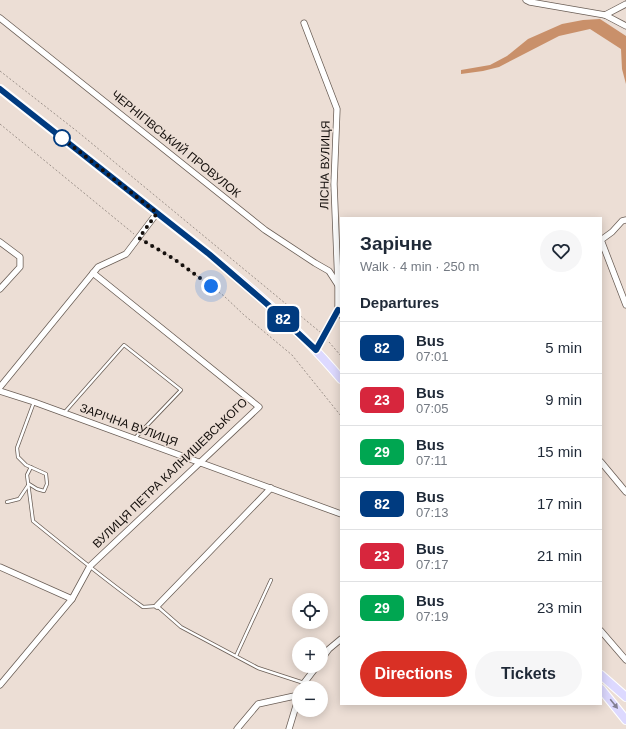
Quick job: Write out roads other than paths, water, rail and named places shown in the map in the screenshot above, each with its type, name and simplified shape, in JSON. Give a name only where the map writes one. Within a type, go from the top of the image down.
[{"type":"main road","points":[[0,89],[209,254],[267,304],[316,350],[340,377]]},
{"type":"main road","points":[[602,676],[626,697]]},
{"type":"main road","points":[[602,690],[626,720]]},
{"type":"street","points":[[526,0],[530,2],[605,14],[626,26]]},
{"type":"street","points":[[605,14],[626,4]]},
{"type":"street","name":"ЧЕРНІГІВСЬКИЙ ПРОВУЛОК","points":[[0,18],[265,230],[329,271],[338,285]]},
{"type":"street","name":"ЛІСНА ВУЛИЦЯ","points":[[304,23],[337,109],[334,184],[340,312]]},
{"type":"street","points":[[0,387],[98,267],[126,254],[157,213]]},
{"type":"street","points":[[602,239],[612,232],[622,221],[626,220]]},
{"type":"street","points":[[0,242],[20,257],[20,266],[0,288]]},
{"type":"street","points":[[602,243],[626,305]]},
{"type":"street","name":"ВУЛИЦЯ ПЕТРА КАЛНИШЕВСЬКОГО","points":[[0,685],[72,599],[90,566],[259,407],[93,273]]},
{"type":"street","points":[[316,350],[340,312]]},
{"type":"street","name":"ЗАРІЧНА ВУЛИЦЯ","points":[[0,391],[340,514]]},
{"type":"street","points":[[602,463],[626,492]]},
{"type":"street","points":[[157,606],[271,488]]},
{"type":"street","points":[[2,570],[72,599]]},
{"type":"street","points":[[602,632],[626,660]]},
{"type":"street","points":[[328,650],[340,640]]},
{"type":"street","points":[[237,729],[258,704],[292,697]]},
{"type":"street","points":[[289,729],[293,717]]},
{"type":"lane","points":[[64,413],[124,345],[181,390],[134,439]]},
{"type":"lane","points":[[29,484],[44,491],[47,484],[46,474],[26,465],[18,457],[17,448],[34,402]]},
{"type":"lane","points":[[31,467],[27,475],[33,521],[103,578],[143,607],[157,606],[181,627],[258,668],[292,681]]},
{"type":"lane","points":[[7,502],[19,499],[29,484]]},
{"type":"lane","points":[[236,656],[271,580]]}]
